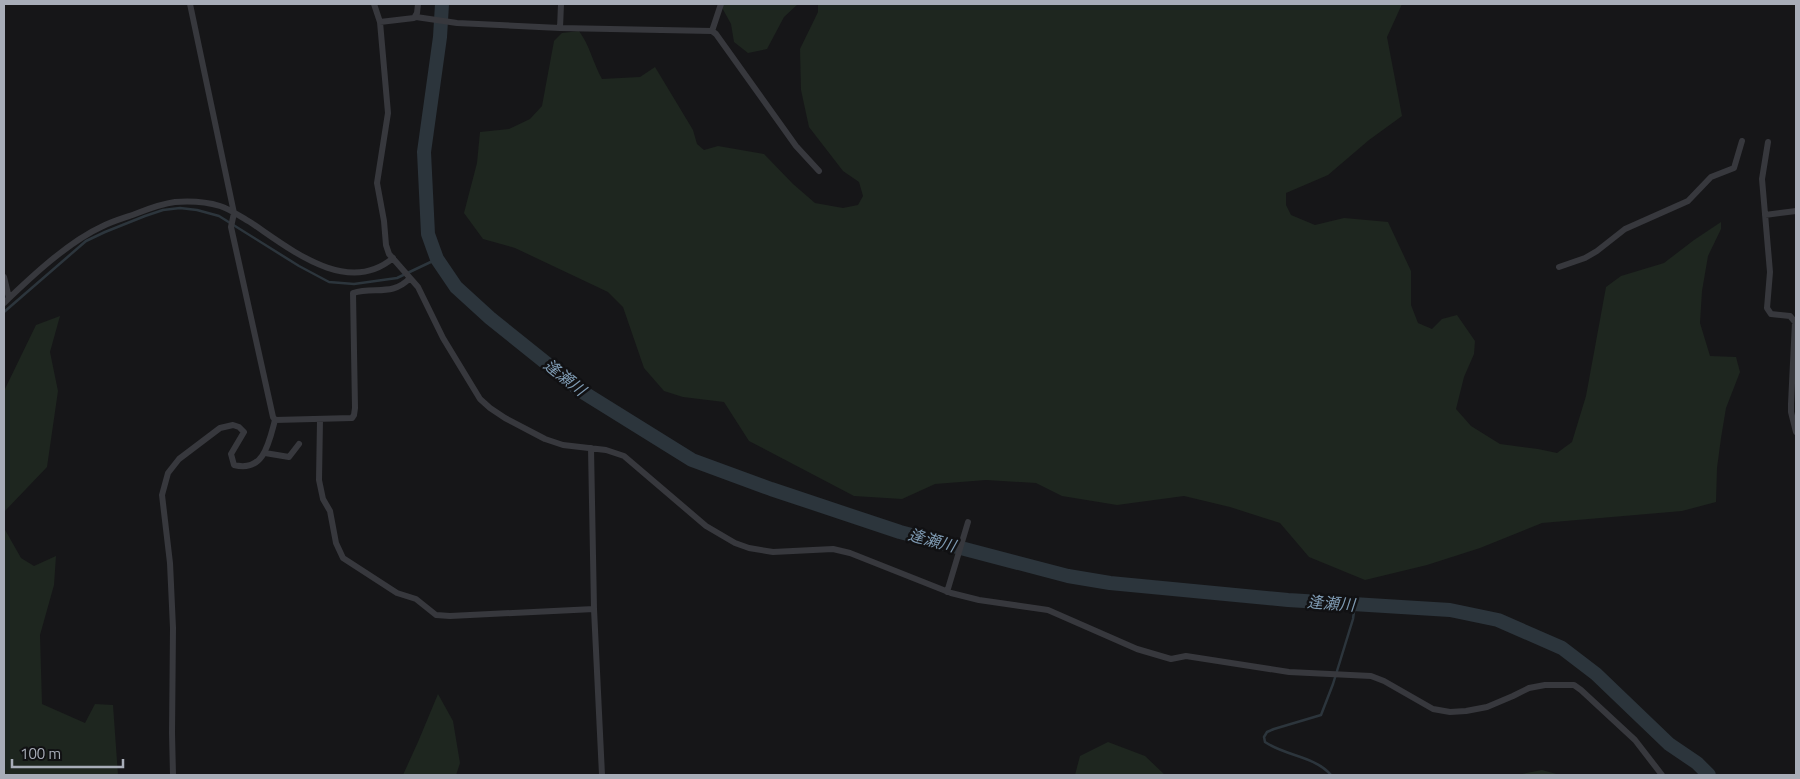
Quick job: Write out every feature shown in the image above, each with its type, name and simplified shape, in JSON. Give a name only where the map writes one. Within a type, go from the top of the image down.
[{"type":"street","points":[[173,775],[173,628],[168,545],[162,504],[166,478],[179,460],[206,438],[220,428],[233,425],[239,426],[244,432],[231,454],[234,465],[240,467],[255,464],[265,453],[275,420],[231,227],[234,216],[190,4]]},
{"type":"street","points":[[418,4],[419,17]]},
{"type":"street","points":[[560,28],[561,4]]},
{"type":"street","points":[[712,31],[722,4]]},
{"type":"street","points":[[376,5],[380,22],[388,113],[377,183],[386,245],[393,258],[418,287],[443,338],[475,391],[490,408],[524,429],[563,445],[611,451],[624,456],[706,526],[735,543],[749,548],[773,552],[840,550],[946,592],[979,600],[1048,610],[1137,649],[1171,659],[1186,656],[1289,672],[1371,676],[1384,681],[1433,709],[1450,712],[1466,711],[1487,706],[1529,688],[1545,685],[1574,686],[1581,690],[1635,740],[1662,775]]},
{"type":"street","points":[[380,22],[408,20],[419,17],[450,22],[560,28],[712,31],[796,146],[819,171]]},
{"type":"street","points":[[1559,267],[1585,258],[1625,230],[1688,201],[1711,177],[1732,170],[1735,167],[1742,141]]},
{"type":"street","points":[[1768,142],[1762,179],[1770,272],[1766,308],[1771,314],[1792,317],[1796,324],[1791,404],[1796,432]]},
{"type":"street","points":[[6,301],[73,244],[102,226],[160,204],[176,202],[204,203],[220,206],[322,267],[347,272],[370,271],[379,269],[393,258]]},
{"type":"street","points":[[1766,214],[1796,211]]},
{"type":"street","points":[[275,420],[349,418],[355,413],[353,294],[394,289],[405,282],[409,276]]},
{"type":"street","points":[[4,277],[6,301]]},
{"type":"street","points":[[320,420],[319,480],[323,499],[330,511],[336,543],[343,558],[397,593],[416,599],[436,615],[450,616],[594,609]]},
{"type":"street","points":[[265,453],[289,457],[299,444]]},
{"type":"street","points":[[591,448],[594,609],[602,775]]},
{"type":"street","points":[[946,592],[968,522]]},
{"type":"shaded area","points":[[720,4],[798,4],[784,17],[767,49],[748,53],[734,42],[731,24]]},
{"type":"shaded area","points":[[818,4],[1402,4],[1387,37],[1402,116],[1369,140],[1328,175],[1286,193],[1286,205],[1291,215],[1315,225],[1344,218],[1388,222],[1411,271],[1411,305],[1418,323],[1432,329],[1442,319],[1457,315],[1475,341],[1474,354],[1464,377],[1456,409],[1471,426],[1500,444],[1557,453],[1572,442],[1586,396],[1606,287],[1621,276],[1664,263],[1721,222],[1721,229],[1708,256],[1702,291],[1700,323],[1710,356],[1736,357],[1740,372],[1726,408],[1717,468],[1716,502],[1682,511],[1542,523],[1480,548],[1427,565],[1365,580],[1309,557],[1280,523],[1230,507],[1184,496],[1117,505],[1062,496],[1036,483],[986,480],[935,484],[902,499],[854,496],[749,441],[724,402],[683,397],[664,391],[644,368],[623,307],[608,292],[515,248],[483,239],[464,213],[477,163],[480,132],[509,129],[530,119],[542,106],[554,41],[562,33],[579,31],[602,79],[640,77],[655,67],[693,130],[697,144],[704,150],[718,146],[764,154],[793,184],[815,203],[843,208],[858,205],[863,196],[859,182],[843,171],[809,127],[801,90],[800,49],[818,12]]},
{"type":"shaded area","points":[[60,316],[50,352],[58,391],[47,467],[4,512],[4,391],[36,325]]},
{"type":"shaded area","points":[[4,528],[21,558],[34,566],[56,556],[54,585],[40,635],[42,704],[85,723],[95,704],[113,705],[118,775],[4,775]]},
{"type":"shaded area","points":[[438,694],[453,721],[460,763],[456,775],[403,775],[418,742]]},
{"type":"shaded area","points":[[1108,742],[1145,756],[1165,775],[1075,775],[1080,756]]},
{"type":"shaded area","points":[[1542,770],[1560,775],[1517,775]]},
{"type":"waterway","name":"逢瀬川","points":[[442,4],[440,37],[424,152],[428,234],[437,259],[456,287],[490,318],[581,391],[692,460],[771,489],[900,532],[1068,576],[1110,583],[1288,600],[1450,610],[1498,620],[1562,648],[1596,674],[1669,744],[1697,763],[1709,775]]},
{"type":"waterway","points":[[4,312],[86,241],[163,210],[180,208],[219,216],[299,266],[329,282],[354,284],[397,278],[437,259]]},
{"type":"waterway","points":[[1331,775],[1317,764],[1273,747],[1265,742],[1264,737],[1267,732],[1274,729],[1321,715],[1333,684],[1353,619],[1355,604]]}]
